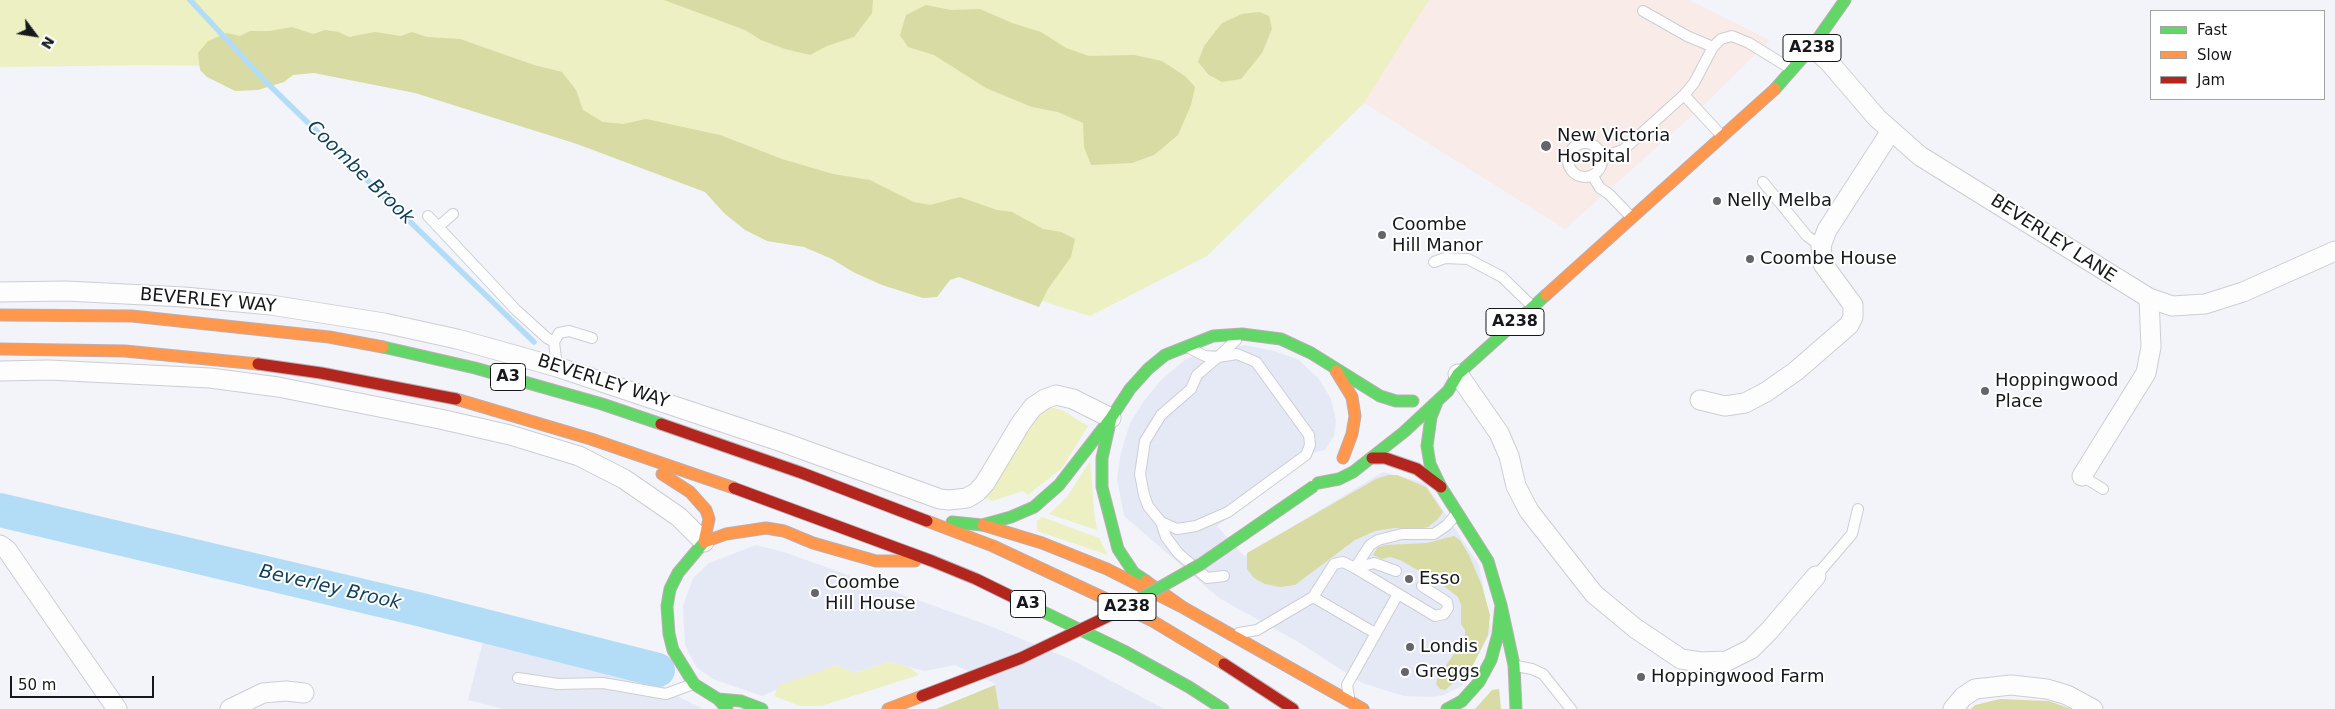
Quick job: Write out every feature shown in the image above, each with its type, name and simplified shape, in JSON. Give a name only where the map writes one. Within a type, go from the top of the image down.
[{"type":"main road","name":"A238","points":[[1316,485],[1340,479],[1372,458],[1437,402],[1448,391],[1451,376],[1533,307],[1774,92],[1812,47],[1845,0]]},
{"type":"main road","name":"BEVERLEY WAY","points":[[0,315],[132,316],[225,324],[329,337],[404,351],[475,368],[602,404],[920,517],[993,546],[1151,620],[1209,654],[1293,709]]},
{"type":"main road","points":[[982,525],[1012,517],[1034,507],[1059,486],[1111,418],[1130,389],[1148,369],[1165,356],[1213,336],[1242,334],[1281,339],[1311,353],[1335,370],[1380,396],[1396,401],[1416,398],[1397,413]]},
{"type":"main road","name":"A3","points":[[0,349],[125,351],[229,360],[321,373],[464,401],[591,439],[786,506],[932,560],[976,579],[1124,651],[1189,687],[1223,709]]},
{"type":"main road","points":[[1335,370],[1352,397],[1355,416],[1352,434],[1343,458]]},
{"type":"main road","points":[[1437,402],[1431,417],[1427,446],[1430,464],[1441,487],[1488,561],[1501,605],[1514,665],[1516,709]]},
{"type":"main road","points":[[1111,418],[1102,458],[1102,487],[1118,549],[1134,573],[1184,608]]},
{"type":"main road","points":[[591,439],[652,469],[690,492],[706,510],[709,519],[704,542],[678,573],[670,589],[667,606],[668,634],[673,650],[694,684],[718,699],[727,709]]},
{"type":"main road","name":"A238","points":[[888,709],[1013,662],[1112,615],[1201,564],[1316,485],[1359,445]]},
{"type":"main road","points":[[1372,458],[1384,458],[1417,469],[1441,487]]},
{"type":"main road","points":[[920,517],[982,525],[1042,542],[1107,569],[1184,608],[1363,709]]},
{"type":"main road","points":[[704,542],[726,534],[766,528],[784,531],[876,561],[932,560]]},
{"type":"main road","points":[[1447,709],[1462,701],[1480,682],[1491,660],[1498,634],[1501,605]]},
{"type":"main road","points":[[718,699],[741,701],[762,709]]},
{"type":"street","name":"BEVERLEY LANE","points":[[1812,47],[1829,62],[1877,118],[1920,156],[2149,298],[2172,306],[2205,304],[2243,292],[2335,250]]},
{"type":"street","points":[[1700,400],[1725,406],[1745,403],[1766,392],[1796,371],[1849,325],[1853,317],[1853,305],[1823,264],[1821,246],[1827,230],[1891,131]]},
{"type":"street","name":"BEVERLEY WAY","points":[[0,292],[66,291],[184,297],[271,305],[384,323],[457,339],[557,367],[773,438],[940,499],[967,498],[977,492],[985,483],[1032,407],[1045,399],[1056,395],[1074,399],[1111,418]]},
{"type":"street","points":[[2082,476],[2146,373],[2151,347],[2149,298]]},
{"type":"street","points":[[0,372],[49,370],[210,378],[278,387],[440,418],[510,435],[579,456],[624,479],[679,517],[704,542]]},
{"type":"street","points":[[1451,376],[1500,433],[1509,456],[1516,486],[1529,511],[1594,594],[1635,628],[1681,659],[1701,662],[1726,661],[1751,649],[1769,632],[1816,576]]},
{"type":"street","points":[[0,545],[7,550],[117,709]]},
{"type":"street","points":[[1953,709],[1963,697],[1974,689],[2011,685],[2047,689],[2067,695],[2093,709]]},
{"type":"street","points":[[230,709],[263,693],[286,691],[304,693]]},
{"type":"lane","points":[[1643,11],[1687,36],[1714,47]]},
{"type":"lane","points":[[1602,157],[1623,150],[1684,95],[1721,39],[1732,36],[1749,43],[1793,70]]},
{"type":"lane","points":[[1684,95],[1723,136]]},
{"type":"lane","points":[[1587,143],[1597,148],[1602,157],[1600,168],[1592,175],[1581,176],[1576,174],[1570,165],[1569,154],[1576,146],[1587,143]]},
{"type":"lane","points":[[1592,175],[1600,188],[1609,194],[1632,218]]},
{"type":"lane","points":[[1763,182],[1806,236],[1821,246]]},
{"type":"lane","points":[[438,227],[453,214]]},
{"type":"lane","points":[[428,216],[516,310],[554,342]]},
{"type":"lane","points":[[1434,262],[1445,258],[1468,259],[1502,277],[1533,307]]},
{"type":"lane","points":[[557,367],[554,342],[559,333],[569,331],[592,338]]},
{"type":"lane","points":[[1186,347],[1205,356],[1218,357],[1237,354],[1256,362],[1309,435],[1310,445],[1306,454],[1228,512],[1187,529],[1177,529],[1162,522],[1148,506],[1142,484],[1141,462],[1145,441],[1161,415],[1191,389],[1197,375],[1218,357],[1242,334]]},
{"type":"lane","points":[[2082,476],[2103,489]]},
{"type":"lane","points":[[1816,576],[1852,534],[1858,509]]},
{"type":"lane","points":[[1355,568],[1370,545],[1378,540],[1402,534],[1434,534],[1447,525],[1458,511]]},
{"type":"lane","points":[[1162,522],[1166,537],[1178,553],[1207,578],[1224,576]]},
{"type":"lane","points":[[1230,634],[1257,630],[1313,597],[1334,564],[1343,562],[1355,568],[1434,616],[1444,614],[1448,608],[1447,602],[1422,586]]},
{"type":"lane","points":[[1355,568],[1374,563],[1396,571]]},
{"type":"lane","points":[[1349,702],[1347,685],[1398,594]]},
{"type":"lane","points":[[1313,597],[1375,632]]},
{"type":"lane","points":[[1491,660],[1532,669],[1543,674],[1571,709]]},
{"type":"lane","points":[[518,678],[558,684],[603,684],[666,694],[694,684]]},
{"type":"shaded area","name":"New Victoria Hospital","points":[[1429,0],[1689,0],[1770,40],[1703,106],[1565,229],[1364,103]]},
{"type":"shaded area","points":[[1244,345],[1274,351],[1299,360],[1319,379],[1331,399],[1336,420],[1334,436],[1325,450],[1316,452],[1217,526],[1244,556],[1383,472],[1425,483],[1479,565],[1491,631],[1462,686],[1443,695],[1431,697],[1404,696],[1362,683],[1300,643],[1219,598],[1124,516],[1117,478],[1121,452],[1130,423],[1144,401],[1161,380],[1186,359],[1213,350]]},
{"type":"shaded area","points":[[756,545],[784,552],[990,626],[1070,659],[1164,709],[999,709],[994,683],[955,665],[925,671],[889,662],[854,673],[836,665],[762,696],[713,679],[697,668],[685,645],[683,606],[693,578],[709,563]]},
{"type":"shaded area","points":[[486,630],[639,669],[681,698],[703,709],[503,709],[468,700]]},
{"type":"green space","points":[[0,0],[1429,0],[1364,103],[1207,256],[1090,316],[964,277],[413,85],[302,67],[150,65],[0,67]]},
{"type":"green space","points":[[664,0],[873,0],[872,13],[854,37],[827,46],[810,55],[785,49],[761,40],[745,30]]},
{"type":"green space","points":[[926,5],[951,10],[980,9],[1012,23],[1041,32],[1066,48],[1089,56],[1134,55],[1162,61],[1185,76],[1195,87],[1191,105],[1178,135],[1154,155],[1132,163],[1091,165],[1084,147],[1083,123],[1058,112],[1032,107],[986,88],[934,55],[908,47],[900,35],[906,15]]},
{"type":"green space","points":[[1259,12],[1269,16],[1272,29],[1262,53],[1241,79],[1222,82],[1209,75],[1198,62],[1204,46],[1222,23],[1242,14]]},
{"type":"green space","points":[[292,27],[313,34],[325,30],[339,32],[349,37],[375,32],[401,36],[412,32],[427,37],[460,39],[534,65],[562,72],[576,90],[583,110],[603,122],[623,124],[646,119],[720,135],[782,159],[833,174],[870,180],[914,202],[930,205],[960,197],[997,210],[1012,212],[1043,229],[1061,232],[1075,239],[1071,257],[1048,289],[1039,307],[959,277],[950,280],[937,297],[923,298],[882,285],[804,247],[767,241],[745,230],[725,214],[705,192],[577,144],[415,93],[314,73],[293,75],[284,82],[258,90],[235,91],[207,77],[200,70],[198,53],[208,41],[227,33],[240,36],[250,31],[270,31]]},
{"type":"green space","points":[[1049,407],[1062,410],[1088,426],[1062,468],[1028,495],[1023,491],[992,501],[985,497],[1037,414]]},
{"type":"green space","points":[[1090,461],[1097,530],[1049,514],[1067,497]]},
{"type":"green space","points":[[1388,475],[1397,475],[1426,487],[1443,512],[1437,520],[1428,527],[1417,529],[1394,528],[1375,531],[1355,540],[1295,585],[1280,587],[1265,584],[1254,578],[1247,569],[1247,553],[1376,479]]},
{"type":"green space","points":[[1042,517],[1099,538],[1108,555],[1037,531],[1037,521]]},
{"type":"green space","points":[[1454,536],[1460,540],[1469,555],[1482,586],[1490,615],[1488,635],[1472,667],[1445,690],[1440,689],[1436,684],[1438,677],[1465,638],[1465,630],[1461,624],[1461,605],[1458,597],[1440,583],[1400,560],[1390,557],[1382,559],[1373,555],[1378,547],[1386,545],[1427,543]]},
{"type":"green space","points":[[889,662],[909,667],[919,675],[821,706],[800,706],[774,696],[779,685],[837,665],[854,673]]},
{"type":"green space","points":[[995,685],[999,709],[936,709]]},
{"type":"green space","points":[[1499,689],[1501,709],[1475,709],[1492,690]]},
{"type":"green space","points":[[2000,699],[2049,701],[2071,709],[1971,709],[1975,705]]},
{"type":"waterway","name":"Coombe Brook","points":[[190,0],[265,81],[534,342]]},
{"type":"waterway","name":"Beverley Brook","points":[[0,510],[418,609],[658,670]]},
{"type":"traffic: fast","points":[[1775,89],[1812,47],[1845,0]]},
{"type":"traffic: fast","points":[[1318,483],[1339,479],[1353,472],[1404,432],[1448,391],[1458,374],[1546,295]]},
{"type":"traffic: fast","points":[[1146,581],[1134,573],[1118,549],[1102,487],[1102,458],[1111,418],[1130,389],[1148,369],[1165,355],[1213,336],[1242,334],[1281,339],[1311,353],[1380,396],[1396,401],[1413,401]]},
{"type":"traffic: fast","points":[[383,347],[475,368],[602,404],[661,424]]},
{"type":"traffic: fast","points":[[1437,402],[1431,417],[1427,446],[1430,464],[1441,487],[1488,561],[1501,605],[1498,634],[1491,660],[1479,682],[1462,701],[1447,709]]},
{"type":"traffic: fast","points":[[952,522],[982,525],[1011,517],[1034,507],[1059,485],[1111,418]]},
{"type":"traffic: fast","points":[[1115,613],[1201,564],[1314,486]]},
{"type":"traffic: fast","points":[[704,542],[678,573],[670,589],[667,606],[669,634],[673,650],[694,684],[718,699],[727,709]]},
{"type":"traffic: fast","points":[[1027,604],[1124,651],[1189,687],[1223,709]]},
{"type":"traffic: fast","points":[[1501,605],[1514,665],[1516,709]]},
{"type":"traffic: fast","points":[[718,699],[741,701],[762,709]]},
{"type":"traffic: slow","points":[[1546,295],[1775,89]]},
{"type":"traffic: slow","points":[[0,315],[132,316],[329,337],[383,347]]},
{"type":"traffic: slow","points":[[0,349],[125,351],[258,364]]},
{"type":"traffic: slow","points":[[1336,371],[1352,397],[1355,416],[1352,434],[1343,458]]},
{"type":"traffic: slow","points":[[456,399],[591,439],[734,488]]},
{"type":"traffic: slow","points":[[662,474],[690,492],[706,510],[709,519],[704,542]]},
{"type":"traffic: slow","points":[[927,521],[993,546],[1151,620],[1224,664]]},
{"type":"traffic: slow","points":[[983,525],[1042,543],[1107,569],[1184,608]]},
{"type":"traffic: slow","points":[[704,542],[726,534],[766,528],[784,531],[813,543],[876,561],[915,561]]},
{"type":"traffic: slow","points":[[1146,581],[1184,608],[1363,709]]},
{"type":"traffic: slow","points":[[888,709],[922,696]]},
{"type":"traffic: jam","points":[[258,364],[321,373],[456,399]]},
{"type":"traffic: jam","points":[[661,424],[802,473],[927,521]]},
{"type":"traffic: jam","points":[[1372,458],[1385,458],[1417,469],[1441,487]]},
{"type":"traffic: jam","points":[[734,488],[932,561],[976,579],[1027,604]]},
{"type":"traffic: jam","points":[[922,696],[1021,658],[1115,613]]},
{"type":"traffic: jam","points":[[1224,664],[1293,709]]},
{"type":"place","name":"New Victoria Hospital","points":[[1546,146]]},
{"type":"place","name":"Nelly Melba","points":[[1717,201]]},
{"type":"place","name":"Coombe Hill Manor","points":[[1382,235]]},
{"type":"place","name":"Coombe House","points":[[1750,259]]},
{"type":"place","name":"Hoppingwood Place","points":[[1985,391]]},
{"type":"place","name":"Esso","points":[[1409,579]]},
{"type":"place","name":"Coombe Hill House","points":[[815,593]]},
{"type":"place","name":"Londis","points":[[1410,647]]},
{"type":"place","name":"Greggs","points":[[1405,672]]},
{"type":"place","name":"Hoppingwood Farm","points":[[1641,677]]}]
